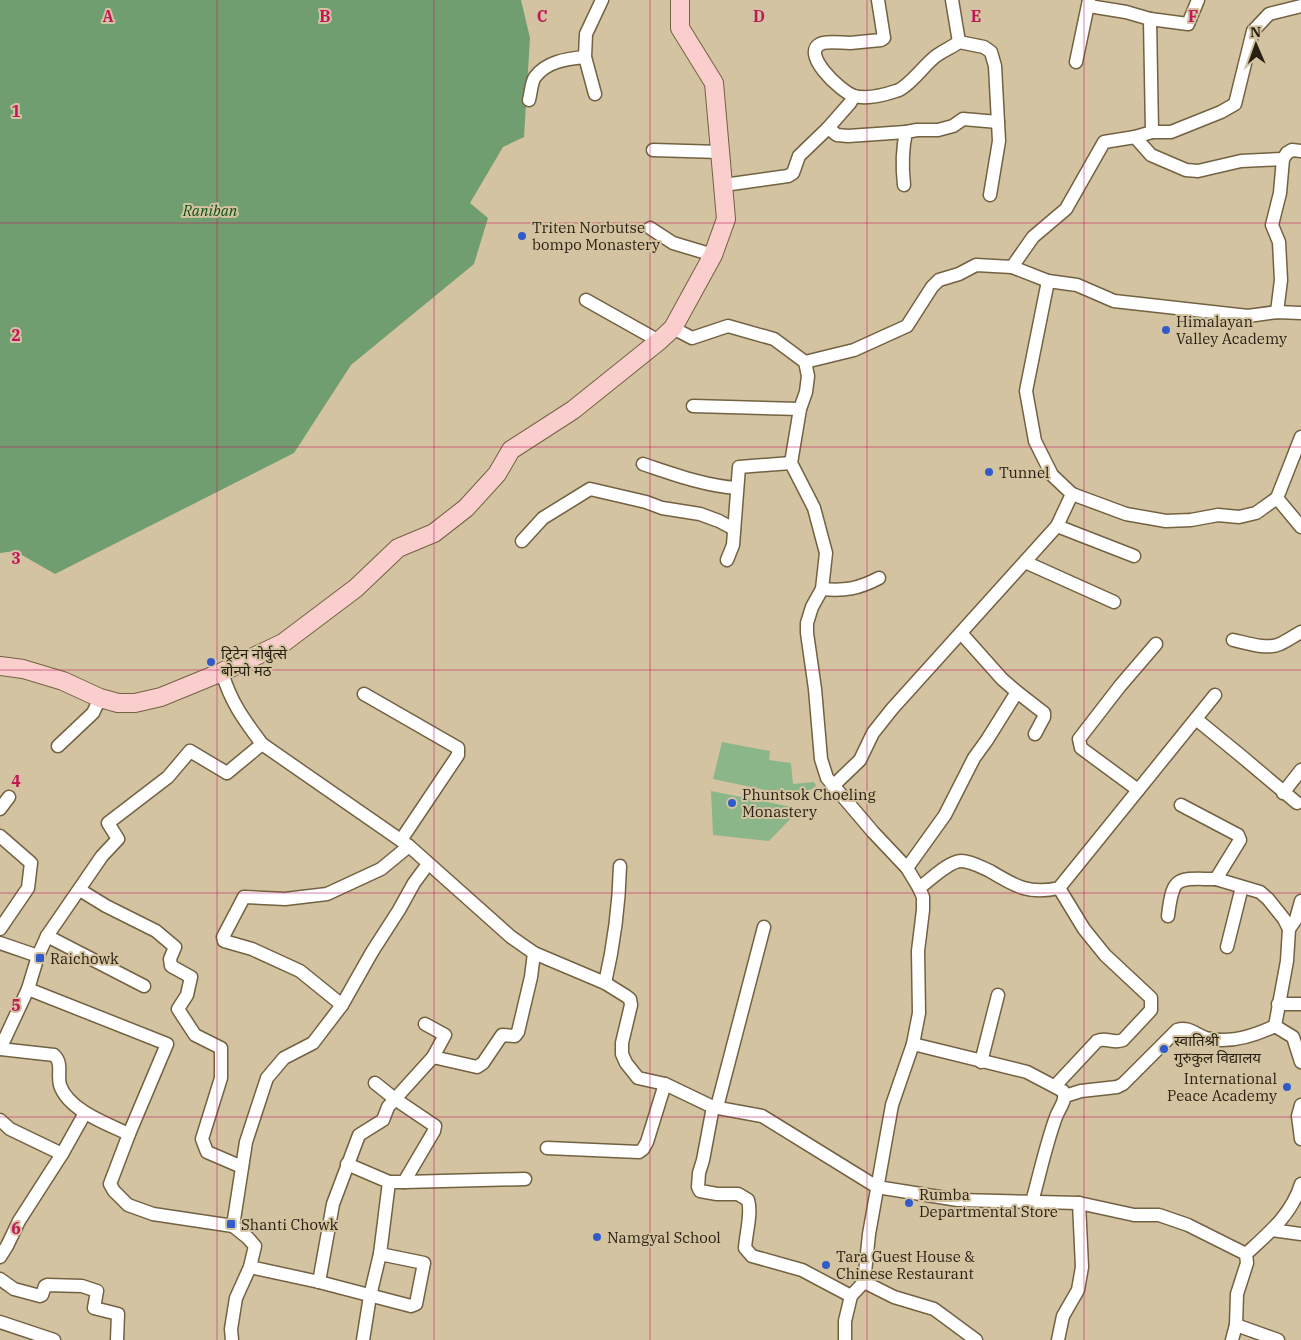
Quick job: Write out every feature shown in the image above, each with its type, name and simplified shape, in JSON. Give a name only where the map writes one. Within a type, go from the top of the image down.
[{"type":"street","points":[[595,94],[585,57],[586,34],[588,26],[594,20],[602,0]]},
{"type":"street","points":[[0,666],[23,669],[63,681],[100,698],[118,703],[135,703],[148,701],[222,672],[283,643],[356,588],[398,548],[434,533],[466,508],[497,474],[511,450],[574,410],[660,341],[673,328],[713,255],[726,219],[714,83],[680,28],[680,0]]},
{"type":"street","points":[[878,0],[884,38],[881,40],[850,43],[823,43],[818,46],[816,51],[818,64],[832,81],[843,90],[854,96],[872,96],[899,91],[935,56],[959,42],[984,47],[991,52],[995,66],[999,141],[990,195]]},
{"type":"street","points":[[952,0],[959,42]]},
{"type":"street","points":[[1076,62],[1089,3],[1128,6],[1150,19],[1188,24],[1198,0]]},
{"type":"street","points":[[1012,267],[1033,237],[1066,209],[1104,142],[1152,132],[1171,132],[1221,112],[1235,104],[1253,31],[1269,14],[1301,6]]},
{"type":"street","points":[[1150,19],[1152,132]]},
{"type":"street","points":[[529,100],[534,78],[543,69],[561,60],[585,57]]},
{"type":"street","points":[[724,185],[788,176],[792,173],[799,156],[828,128],[854,96]]},
{"type":"street","points":[[828,128],[837,135],[854,136],[938,130],[953,126],[962,119],[998,122]]},
{"type":"street","points":[[904,185],[902,168],[906,132]]},
{"type":"street","points":[[1134,137],[1151,155],[1186,170],[1198,171],[1241,161],[1284,159]]},
{"type":"street","points":[[653,150],[720,152]]},
{"type":"street","points":[[1277,312],[1281,280],[1280,242],[1272,225],[1280,193],[1284,159],[1292,150],[1301,151]]},
{"type":"street","points":[[650,228],[673,243],[713,255]]},
{"type":"street","points":[[805,362],[854,350],[907,326],[932,287],[945,278],[959,274],[976,265],[1012,267],[1048,281],[1077,285],[1114,301],[1248,316],[1277,312],[1301,313]]},
{"type":"street","points":[[1048,281],[1026,391],[1035,441],[1052,475],[1072,494],[1126,514],[1166,521],[1191,520],[1218,515],[1239,517],[1256,513],[1277,498],[1301,438]]},
{"type":"street","points":[[586,300],[660,341]]},
{"type":"street","points":[[673,328],[692,338],[728,326],[774,338],[805,362],[808,376],[806,392],[800,409],[791,463],[814,508],[826,553],[822,589],[812,607],[807,623],[821,759],[827,778],[873,832],[908,868],[923,897],[918,951],[919,1013],[913,1044],[892,1105],[877,1187],[864,1282],[851,1296],[845,1321],[845,1340]]},
{"type":"street","points":[[693,406],[800,409]]},
{"type":"street","points":[[727,560],[733,545],[739,467],[791,463]]},
{"type":"street","points":[[643,464],[704,482],[737,488]]},
{"type":"street","points":[[522,541],[543,518],[590,489],[646,502],[662,508],[700,514],[734,529]]},
{"type":"street","points":[[833,786],[860,760],[873,732],[892,709],[1057,526],[1072,494]]},
{"type":"street","points":[[1277,498],[1301,527]]},
{"type":"street","points":[[1057,526],[1134,556]]},
{"type":"street","points":[[1025,562],[1114,602]]},
{"type":"street","points":[[822,589],[844,590],[864,586],[879,578]]},
{"type":"street","points":[[1233,640],[1250,644],[1280,645],[1301,632]]},
{"type":"street","points":[[961,633],[1002,679],[1044,713],[1044,717],[1035,734]]},
{"type":"street","points":[[1138,790],[1081,748],[1079,739],[1120,686],[1156,644]]},
{"type":"street","points":[[222,672],[228,693],[262,744],[405,843],[534,954],[605,983],[626,996],[630,1000],[631,1006],[622,1043],[622,1054],[626,1063],[638,1078],[665,1084],[715,1107],[762,1116],[877,1187],[958,1200],[1079,1203],[1134,1215],[1159,1215],[1188,1225],[1246,1254]]},
{"type":"street","points":[[908,868],[944,815],[974,758],[1017,692]]},
{"type":"street","points":[[342,1004],[300,971],[252,949],[224,941],[223,937],[241,899],[244,897],[284,900],[327,894],[381,869],[405,843],[458,755],[458,748],[364,694]]},
{"type":"street","points":[[919,888],[947,867],[960,861],[978,865],[1014,886],[1044,892],[1059,888],[1215,695]]},
{"type":"street","points":[[58,746],[93,713],[100,698]]},
{"type":"street","points":[[1196,720],[1296,803]]},
{"type":"street","points":[[129,1134],[85,1113],[64,1094],[59,1083],[59,1062],[54,1055],[0,1049],[28,988],[38,956],[47,936],[102,856],[118,839],[108,823],[168,777],[190,751],[227,774],[262,744]]},
{"type":"street","points":[[1283,792],[1301,770]]},
{"type":"street","points":[[0,809],[9,797]]},
{"type":"street","points":[[1182,805],[1240,837],[1216,879]]},
{"type":"street","points":[[0,836],[30,863],[28,888],[0,929]]},
{"type":"street","points":[[233,1226],[246,1142],[268,1078],[284,1058],[313,1043],[342,1004],[414,883],[428,864]]},
{"type":"street","points":[[605,983],[614,942],[620,866]]},
{"type":"street","points":[[1168,916],[1173,886],[1179,881],[1186,878],[1216,879],[1260,892],[1284,919],[1295,922]]},
{"type":"street","points":[[1227,947],[1242,887]]},
{"type":"street","points":[[1055,1086],[1097,1041],[1103,1039],[1118,1042],[1123,1040],[1152,1010],[1151,998],[1106,955],[1084,929],[1059,888]]},
{"type":"street","points":[[80,890],[106,906],[156,931],[175,947],[170,959],[171,966],[191,977],[187,995],[178,1009],[195,1036],[221,1048],[222,1078],[202,1140],[207,1152],[242,1167]]},
{"type":"street","points":[[1275,1026],[1295,922],[1301,901]]},
{"type":"street","points":[[764,927],[715,1107],[699,1173],[698,1187],[700,1191],[717,1194],[738,1194],[748,1200],[750,1214],[746,1228],[745,1248],[752,1256],[802,1270],[851,1296]]},
{"type":"street","points":[[47,936],[144,986]]},
{"type":"street","points":[[0,942],[38,956]]},
{"type":"street","points":[[434,1057],[480,1066],[484,1063],[502,1035],[515,1036],[518,1032],[531,977],[534,954]]},
{"type":"street","points":[[28,988],[167,1044],[110,1184],[114,1191],[128,1205],[153,1214],[233,1226],[255,1246],[250,1267],[236,1298],[232,1340]]},
{"type":"street","points":[[980,1062],[998,995]]},
{"type":"street","points":[[1278,1004],[1301,1004]]},
{"type":"street","points":[[319,1282],[333,1204],[358,1135],[383,1120],[388,1107],[434,1057],[445,1035],[425,1024]]},
{"type":"street","points":[[1275,1026],[1293,1038],[1301,1062]]},
{"type":"street","points":[[1032,1202],[1056,1115],[1065,1096],[1081,1091],[1117,1087],[1123,1084],[1177,1030],[1188,1029],[1206,1038],[1225,1039],[1257,1034],[1275,1026]]},
{"type":"street","points":[[913,1044],[1027,1072],[1063,1091],[1065,1096]]},
{"type":"street","points":[[375,1083],[435,1126],[434,1131],[404,1182]]},
{"type":"street","points":[[547,1148],[639,1152],[647,1142],[665,1084]]},
{"type":"street","points":[[1301,1105],[1298,1116],[1301,1139]]},
{"type":"street","points":[[0,1257],[8,1246],[19,1221],[62,1154],[85,1113]]},
{"type":"street","points":[[0,1120],[10,1129],[62,1154]]},
{"type":"street","points":[[347,1164],[389,1182],[525,1179]]},
{"type":"street","points":[[363,1340],[370,1296],[380,1254],[389,1182]]},
{"type":"street","points":[[1246,1254],[1288,1212],[1295,1201],[1301,1184]]},
{"type":"street","points":[[1058,1340],[1064,1316],[1078,1290],[1082,1267],[1079,1203]]},
{"type":"street","points":[[1272,1230],[1301,1234]]},
{"type":"street","points":[[250,1267],[319,1282],[411,1306],[416,1304],[424,1262],[380,1254]]},
{"type":"street","points":[[1232,1340],[1236,1325],[1238,1294],[1247,1263],[1246,1254]]},
{"type":"street","points":[[0,1279],[14,1289],[38,1296],[42,1295],[47,1285],[82,1286],[97,1291],[94,1308],[118,1314],[117,1340]]},
{"type":"street","points":[[864,1282],[894,1298],[934,1309],[976,1340]]},
{"type":"street","points":[[0,1322],[54,1340]]},
{"type":"street","points":[[1236,1325],[1278,1340]]},
{"type":"green space","name":"Raniban","points":[[0,0],[521,0],[530,38],[524,137],[503,147],[470,203],[488,218],[474,264],[351,365],[294,453],[55,574],[15,551],[0,553]]},
{"type":"green space","points":[[722,742],[770,751],[769,760],[791,763],[793,784],[814,782],[816,786],[801,796],[794,796],[713,779]]},
{"type":"green space","points":[[711,791],[797,808],[796,813],[769,841],[713,835]]},
{"type":"place","name":"Triten Norbutse bompo Monastery","points":[[522,236]]},
{"type":"place","name":"Himalayan Valley Academy","points":[[1166,330]]},
{"type":"place","name":"Tunnel","points":[[989,472]]},
{"type":"place","name":"ट्रिटेन नोर्बुत्से बोन्पो मठ","points":[[211,662]]},
{"type":"place","name":"Phuntsok Choeling Monastery","points":[[732,803]]},
{"type":"place","name":"Raichowk","points":[[40,958]]},
{"type":"place","name":"स्वातिश्री गुरुकुल विद्यालय","points":[[1164,1049]]},
{"type":"place","name":"International Peace Academy","points":[[1287,1087]]},
{"type":"place","name":"Rumba Departmental Store","points":[[909,1203]]},
{"type":"place","name":"Shanti Chowk","points":[[231,1224]]},
{"type":"place","name":"Namgyal School","points":[[597,1237]]},
{"type":"place","name":"Tara Guest House & Chinese Restaurant","points":[[826,1265]]}]
